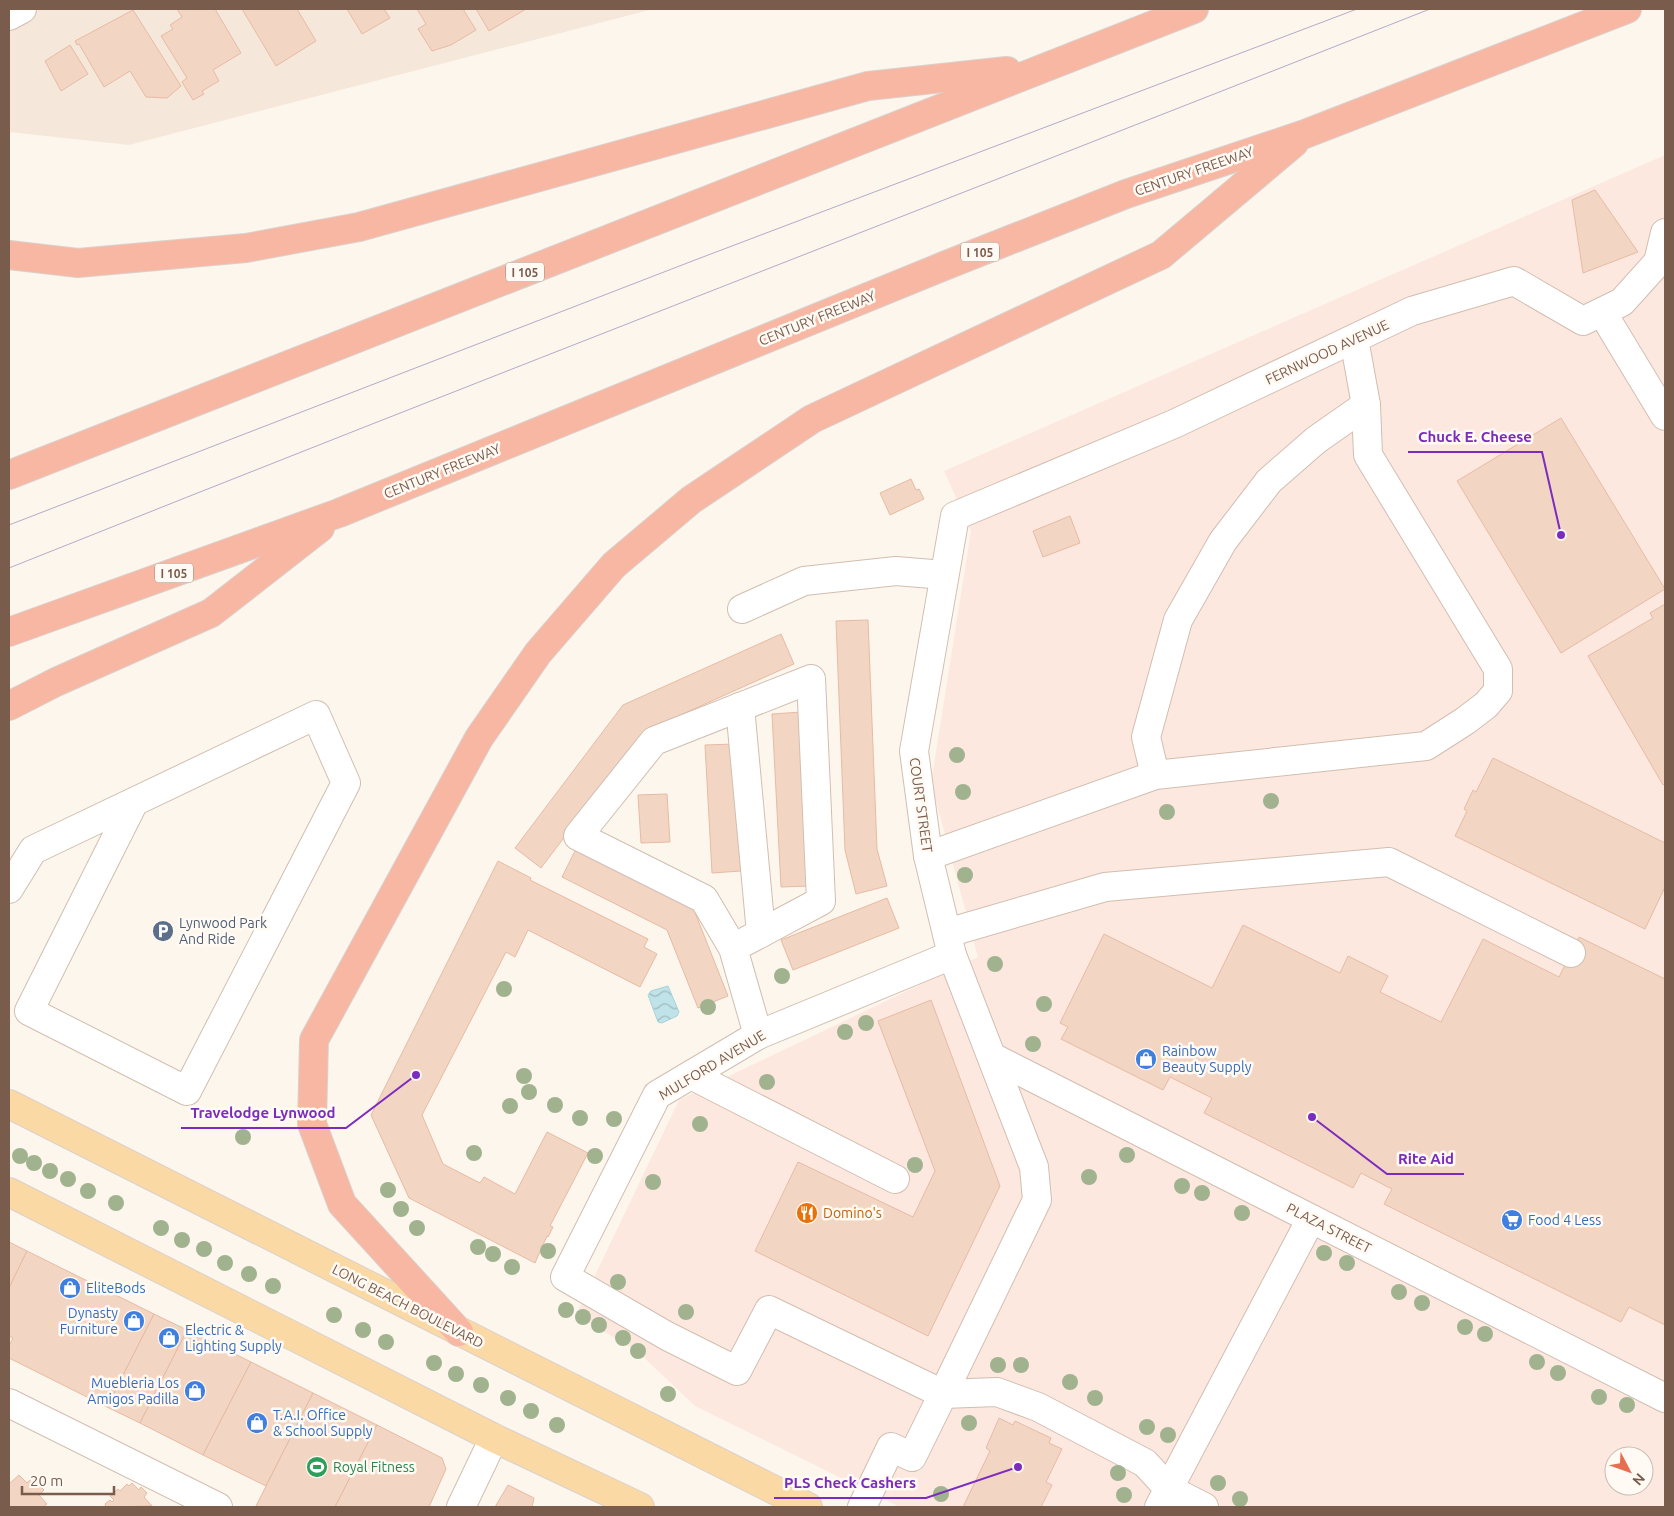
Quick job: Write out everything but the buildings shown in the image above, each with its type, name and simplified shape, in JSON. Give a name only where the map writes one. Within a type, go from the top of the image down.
[{"type":"highway","name":"I 105","points":[[9,475],[1040,67],[1194,9]]},
{"type":"highway","name":"CENTURY FREEWAY","points":[[9,632],[339,513],[944,266],[1126,194],[1305,134],[1627,9]]},
{"type":"highway","points":[[9,255],[78,263],[246,248],[359,227],[868,86],[1040,67]]},
{"type":"highway","points":[[460,1332],[342,1204],[312,1124],[314,1040],[479,738],[538,653],[614,565],[691,500],[812,419],[1161,255],[1305,134]]},
{"type":"highway","points":[[9,706],[56,682],[211,614],[339,513]]},
{"type":"main road","name":"LONG BEACH BOULEVARD","points":[[9,1104],[808,1507]]},
{"type":"main road","points":[[9,1192],[494,1438],[640,1507]]},
{"type":"street","points":[[9,16],[22,9]]},
{"type":"street","name":"FERNWOOD AVENUE","points":[[955,516],[1174,424],[1412,311],[1514,281],[1583,321],[1622,302],[1658,262],[1665,233]]},
{"type":"street","points":[[1602,312],[1665,416]]},
{"type":"street","points":[[928,856],[1154,775],[1426,746],[1486,705],[1498,691],[1498,669],[1368,455],[1366,405],[1354,339]]},
{"type":"street","points":[[1154,775],[1146,737],[1178,620],[1223,541],[1268,481],[1316,440],[1366,405]]},
{"type":"street","name":"COURT STREET","points":[[862,1507],[891,1447],[912,1457],[1037,1200],[1034,1167],[949,944],[928,856],[914,750],[955,516]]},
{"type":"street","points":[[742,609],[804,581],[896,570],[944,576]]},
{"type":"street","points":[[733,948],[821,901],[811,679],[654,741],[578,836],[704,899],[733,948],[758,1034]]},
{"type":"street","points":[[740,707],[761,933]]},
{"type":"street","points":[[9,889],[33,850],[316,715],[346,783],[187,1091],[29,1011],[134,802]]},
{"type":"street","name":"MULFORD AVENUE","points":[[943,1394],[769,1310],[737,1371],[667,1336],[565,1277],[656,1095],[758,1034],[949,944],[1105,887],[1389,862],[1571,953]]},
{"type":"street","name":"PLAZA STREET","points":[[992,1057],[1665,1398]]},
{"type":"street","points":[[691,1075],[895,1179]]},
{"type":"street","points":[[1164,1498],[1311,1219]]},
{"type":"street","points":[[943,1394],[997,1392],[1038,1407],[1146,1463],[1164,1498]]},
{"type":"street","points":[[9,1403],[218,1507]]},
{"type":"street","points":[[461,1507],[494,1438]]},
{"type":"street","points":[[1164,1498],[1204,1507]]},
{"type":"shaded area","points":[[9,9],[653,9],[129,145],[9,132]]},
{"type":"shaded area","points":[[1665,155],[1665,1507],[900,1507],[695,1406],[637,1351],[576,1315],[679,1100],[978,957],[931,783],[971,531],[944,471]]},
{"type":"water","points":[[668,986],[679,1012],[677,1016],[662,1023],[658,1022],[648,995],[651,991]]},
{"type":"tram line","points":[[9,525],[695,260],[1357,9]]},
{"type":"tram line","points":[[9,568],[1430,9]]},
{"type":"place","name":"Chuck E. Cheese","points":[[1561,535]]},
{"type":"place","name":"Lynwood Park And Ride","points":[[163,931]]},
{"type":"place","name":"Rainbow Beauty Supply","points":[[1146,1059]]},
{"type":"place","name":"Travelodge Lynwood","points":[[416,1075]]},
{"type":"place","name":"Rite Aid","points":[[1312,1117]]},
{"type":"place","name":"Domino's","points":[[807,1213]]},
{"type":"place","name":"Food 4 Less","points":[[1512,1220]]},
{"type":"place","name":"EliteBods","points":[[70,1288]]},
{"type":"place","name":"Dynasty Furniture","points":[[134,1321]]},
{"type":"place","name":"Electric & Lighting Supply","points":[[169,1338]]},
{"type":"place","name":"Muebleria Los Amigos Padilla","points":[[195,1391]]},
{"type":"place","name":"T.A.I. Office & School Supply","points":[[257,1423]]},
{"type":"place","name":"Royal Fitness","points":[[317,1467]]},
{"type":"place","name":"PLS Check Cashers","points":[[1018,1467]]}]
